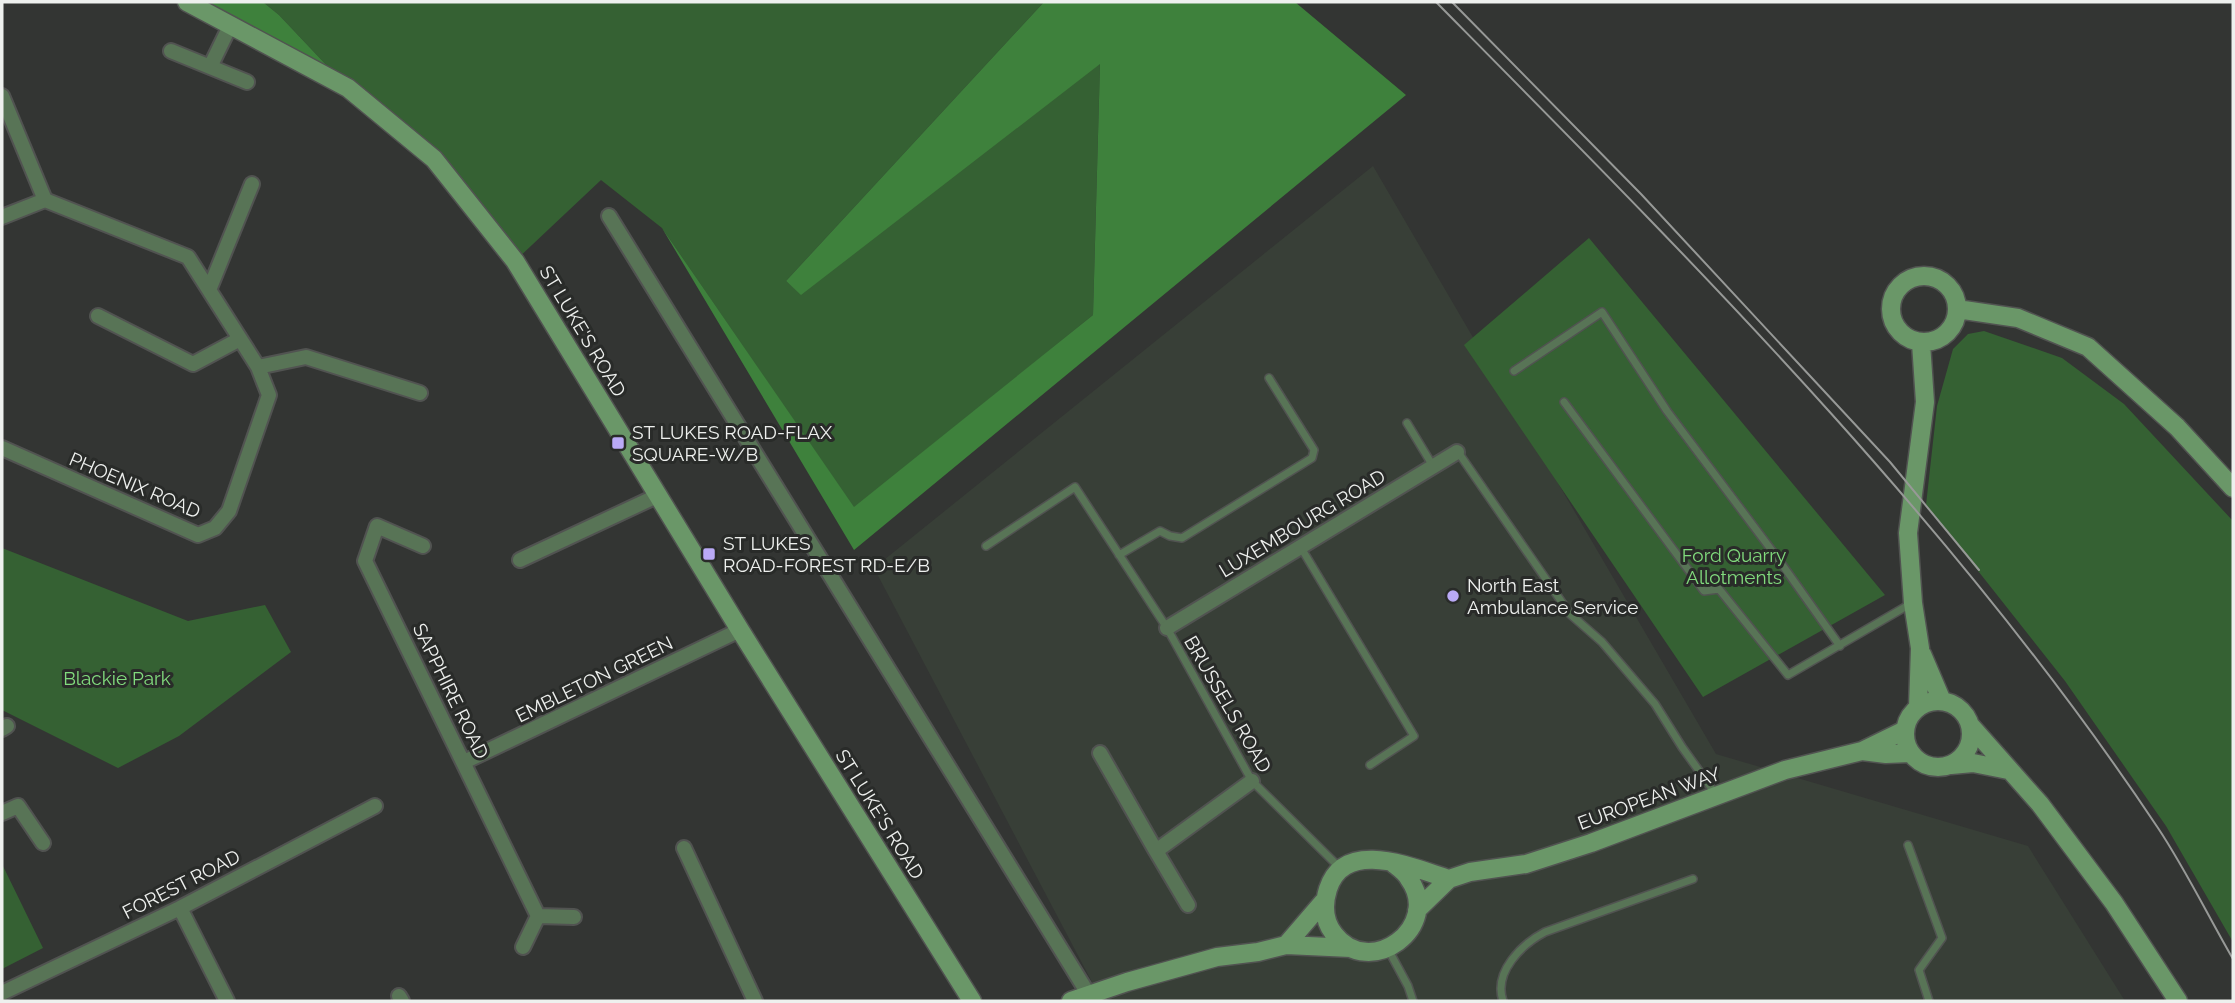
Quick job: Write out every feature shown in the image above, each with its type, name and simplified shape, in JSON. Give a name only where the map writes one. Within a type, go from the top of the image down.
[{"type":"main road","name":"ST LUKE'S ROAD","points":[[187,2],[348,88],[434,159],[515,261],[971,1001]]},
{"type":"main road","points":[[1917,277],[1937,279],[1951,290],[1957,309],[1956,320],[1943,337],[1921,343],[1905,337],[1896,328],[1891,306],[1898,289],[1906,281],[1917,277]]},
{"type":"main road","points":[[1957,309],[2018,318],[2088,347],[2178,427],[2233,488]]},
{"type":"main road","points":[[1918,707],[1920,648],[1913,603],[1908,533],[1925,402],[1921,343]]},
{"type":"main road","points":[[1920,648],[1942,701]]},
{"type":"main road","points":[[2008,770],[1973,763],[1935,767],[1924,764],[1910,753],[1906,742],[1908,719],[1918,707],[1931,701],[1942,701],[1960,709],[1970,725],[2040,804],[2114,903],[2178,1001]]},
{"type":"main road","points":[[1951,765],[1965,753],[1969,745],[1970,725]]},
{"type":"main road","points":[[1862,751],[1905,730]]},
{"type":"main road","points":[[1862,751],[1910,753]]},
{"type":"main road","name":"EUROPEAN WAY","points":[[1449,879],[1470,872],[1526,864],[1718,797],[1785,770],[1862,751]]},
{"type":"main road","points":[[1286,945],[1323,902],[1331,879],[1340,869],[1362,858],[1382,859],[1449,879]]},
{"type":"main road","points":[[1072,1001],[1203,960],[1286,945],[1371,952],[1388,949],[1402,940],[1414,923],[1418,901],[1410,879],[1394,864]]},
{"type":"main road","points":[[1417,909],[1449,879]]},
{"type":"main road","points":[[1323,902],[1329,928],[1336,937],[1353,949]]},
{"type":"street","points":[[211,65],[230,26]]},
{"type":"street","points":[[171,51],[211,65],[247,82]]},
{"type":"street","points":[[2,96],[45,200],[2,217]]},
{"type":"street","points":[[209,290],[252,184]]},
{"type":"street","name":"PHOENIX ROAD","points":[[2,448],[198,535],[215,528],[229,511],[269,395],[258,367],[188,257],[45,200]]},
{"type":"street","points":[[609,216],[1089,995]]},
{"type":"street","points":[[98,316],[193,364],[240,339]]},
{"type":"street","points":[[258,367],[306,357],[420,393]]},
{"type":"street","name":"LUXEMBOURG ROAD","points":[[1167,628],[1457,452]]},
{"type":"street","points":[[520,560],[659,495]]},
{"type":"street","name":"SAPPHIRE ROAD","points":[[423,546],[377,526],[365,561],[538,916]]},
{"type":"street","name":"EMBLETON GREEN","points":[[464,762],[740,630]]},
{"type":"street","points":[[1100,753],[1188,905]]},
{"type":"street","points":[[1156,851],[1252,781]]},
{"type":"street","points":[[2,813],[18,806],[43,843]]},
{"type":"street","name":"FOREST ROAD","points":[[2,993],[180,908],[375,806]]},
{"type":"street","points":[[684,848],[755,1001]]},
{"type":"street","points":[[180,908],[227,1001]]},
{"type":"street","points":[[523,947],[538,916],[574,917]]},
{"type":"lane","points":[[1514,371],[1602,312],[1667,411],[1840,646]]},
{"type":"lane","points":[[1119,555],[1160,531],[1182,538],[1312,458],[1314,450],[1269,378]]},
{"type":"lane","points":[[1564,402],[1704,591],[1719,589],[1788,675],[1913,603]]},
{"type":"lane","points":[[1407,423],[1433,466]]},
{"type":"lane","points":[[1457,452],[1570,614],[1602,642],[1655,704],[1718,797]]},
{"type":"lane","name":"BRUSSELS ROAD","points":[[986,546],[1075,487],[1167,628],[1252,781],[1340,869]]},
{"type":"lane","points":[[1299,546],[1414,736],[1370,765]]},
{"type":"lane","points":[[1908,845],[1942,938],[1919,970],[1929,1001]]},
{"type":"lane","points":[[1503,1001],[1500,991],[1509,963],[1529,940],[1693,879]]},
{"type":"lane","points":[[1388,949],[1413,1001]]},
{"type":"shaded area","points":[[1373,166],[1716,754],[2028,846],[2125,1001],[1102,1001],[874,568]]},
{"type":"green space","points":[[187,2],[263,2],[279,15],[348,88]]},
{"type":"green space","points":[[263,2],[1044,2],[786,281],[801,294],[1100,63],[1093,315],[854,508],[662,228],[601,180],[515,261],[434,159],[348,88],[279,15]]},
{"type":"green space","points":[[1044,2],[1295,2],[1406,95],[854,550],[662,228],[854,507],[1093,315],[1100,64],[801,295],[786,281]]},
{"type":"green space","name":"Ford Quarry Allotments","points":[[1589,238],[1885,595],[1703,697],[1464,345]]},
{"type":"green space","points":[[1984,331],[2062,358],[2124,404],[2233,521],[2233,942],[2166,826],[2065,681],[1926,505],[1937,406],[1953,349],[1968,334]]},
{"type":"green space","name":"Blackie Park","points":[[2,548],[188,621],[265,605],[291,652],[179,736],[118,768],[2,710]]},
{"type":"green space","points":[[2,864],[43,948],[2,969]]},
{"type":"tram line","points":[[1436,2],[1724,297],[1908,501],[1996,607],[2079,716],[2158,828],[2233,959]]},
{"type":"tram line","points":[[1452,2],[1641,194],[1890,462],[1979,570]]},
{"type":"place","name":"ST LUKES ROAD-FLAX SQUARE-W/B","points":[[618,443]]},
{"type":"place","name":"ST LUKES ROAD-FOREST RD-E/B","points":[[709,554]]},
{"type":"place","name":"North East Ambulance Service","points":[[1453,596]]}]
